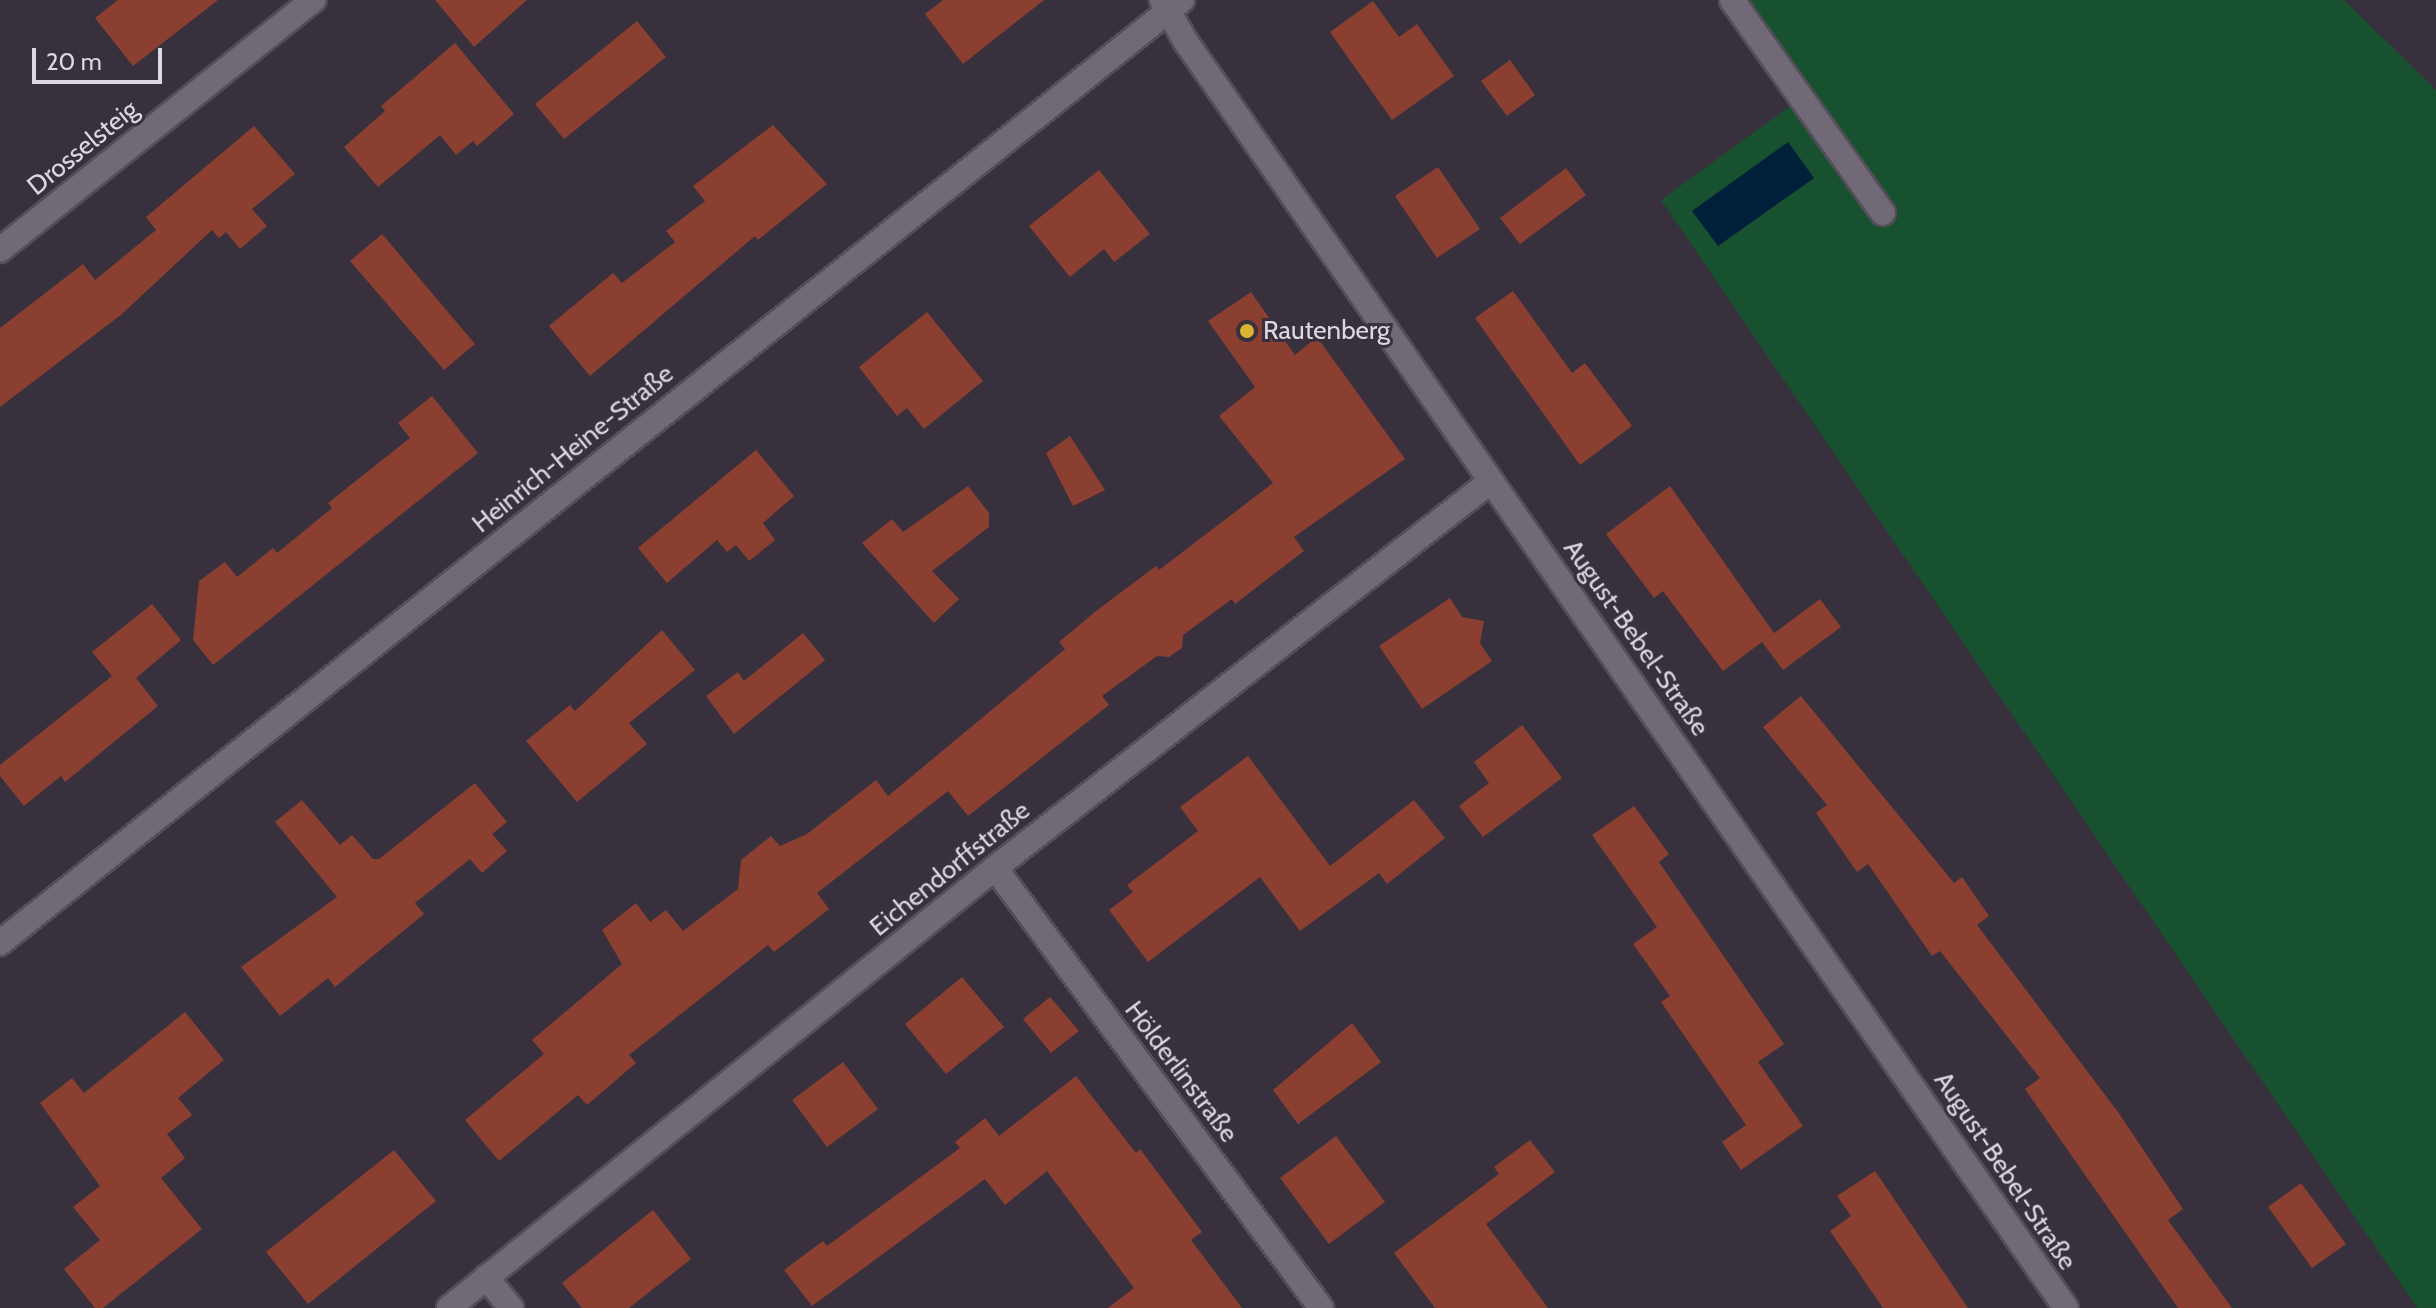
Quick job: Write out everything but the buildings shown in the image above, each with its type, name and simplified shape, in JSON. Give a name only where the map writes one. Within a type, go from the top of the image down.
[{"type":"street","name":"Drosselsteig","points":[[0,250],[313,0]]},
{"type":"street","points":[[1732,0],[1883,213]]},
{"type":"street","name":"August-Bebel-Straße","points":[[1171,4],[1491,481],[2066,1308]]},
{"type":"street","name":"Heinrich-Heine-Straße","points":[[0,943],[1171,4]]},
{"type":"street","name":"Eichendorffstraße","points":[[449,1308],[995,868],[1491,481]]},
{"type":"street","name":"Hölderlinstraße","points":[[995,868],[1321,1308]]},
{"type":"street","points":[[486,1277],[511,1308]]},
{"type":"green space","points":[[1749,0],[2344,0],[2436,90],[2436,1308],[2417,1308],[1661,200],[1811,91]]},
{"type":"water","points":[[1788,142],[1814,178],[1718,246],[1692,211]]},
{"type":"place","name":"Rautenberg","points":[[1247,331]]}]
